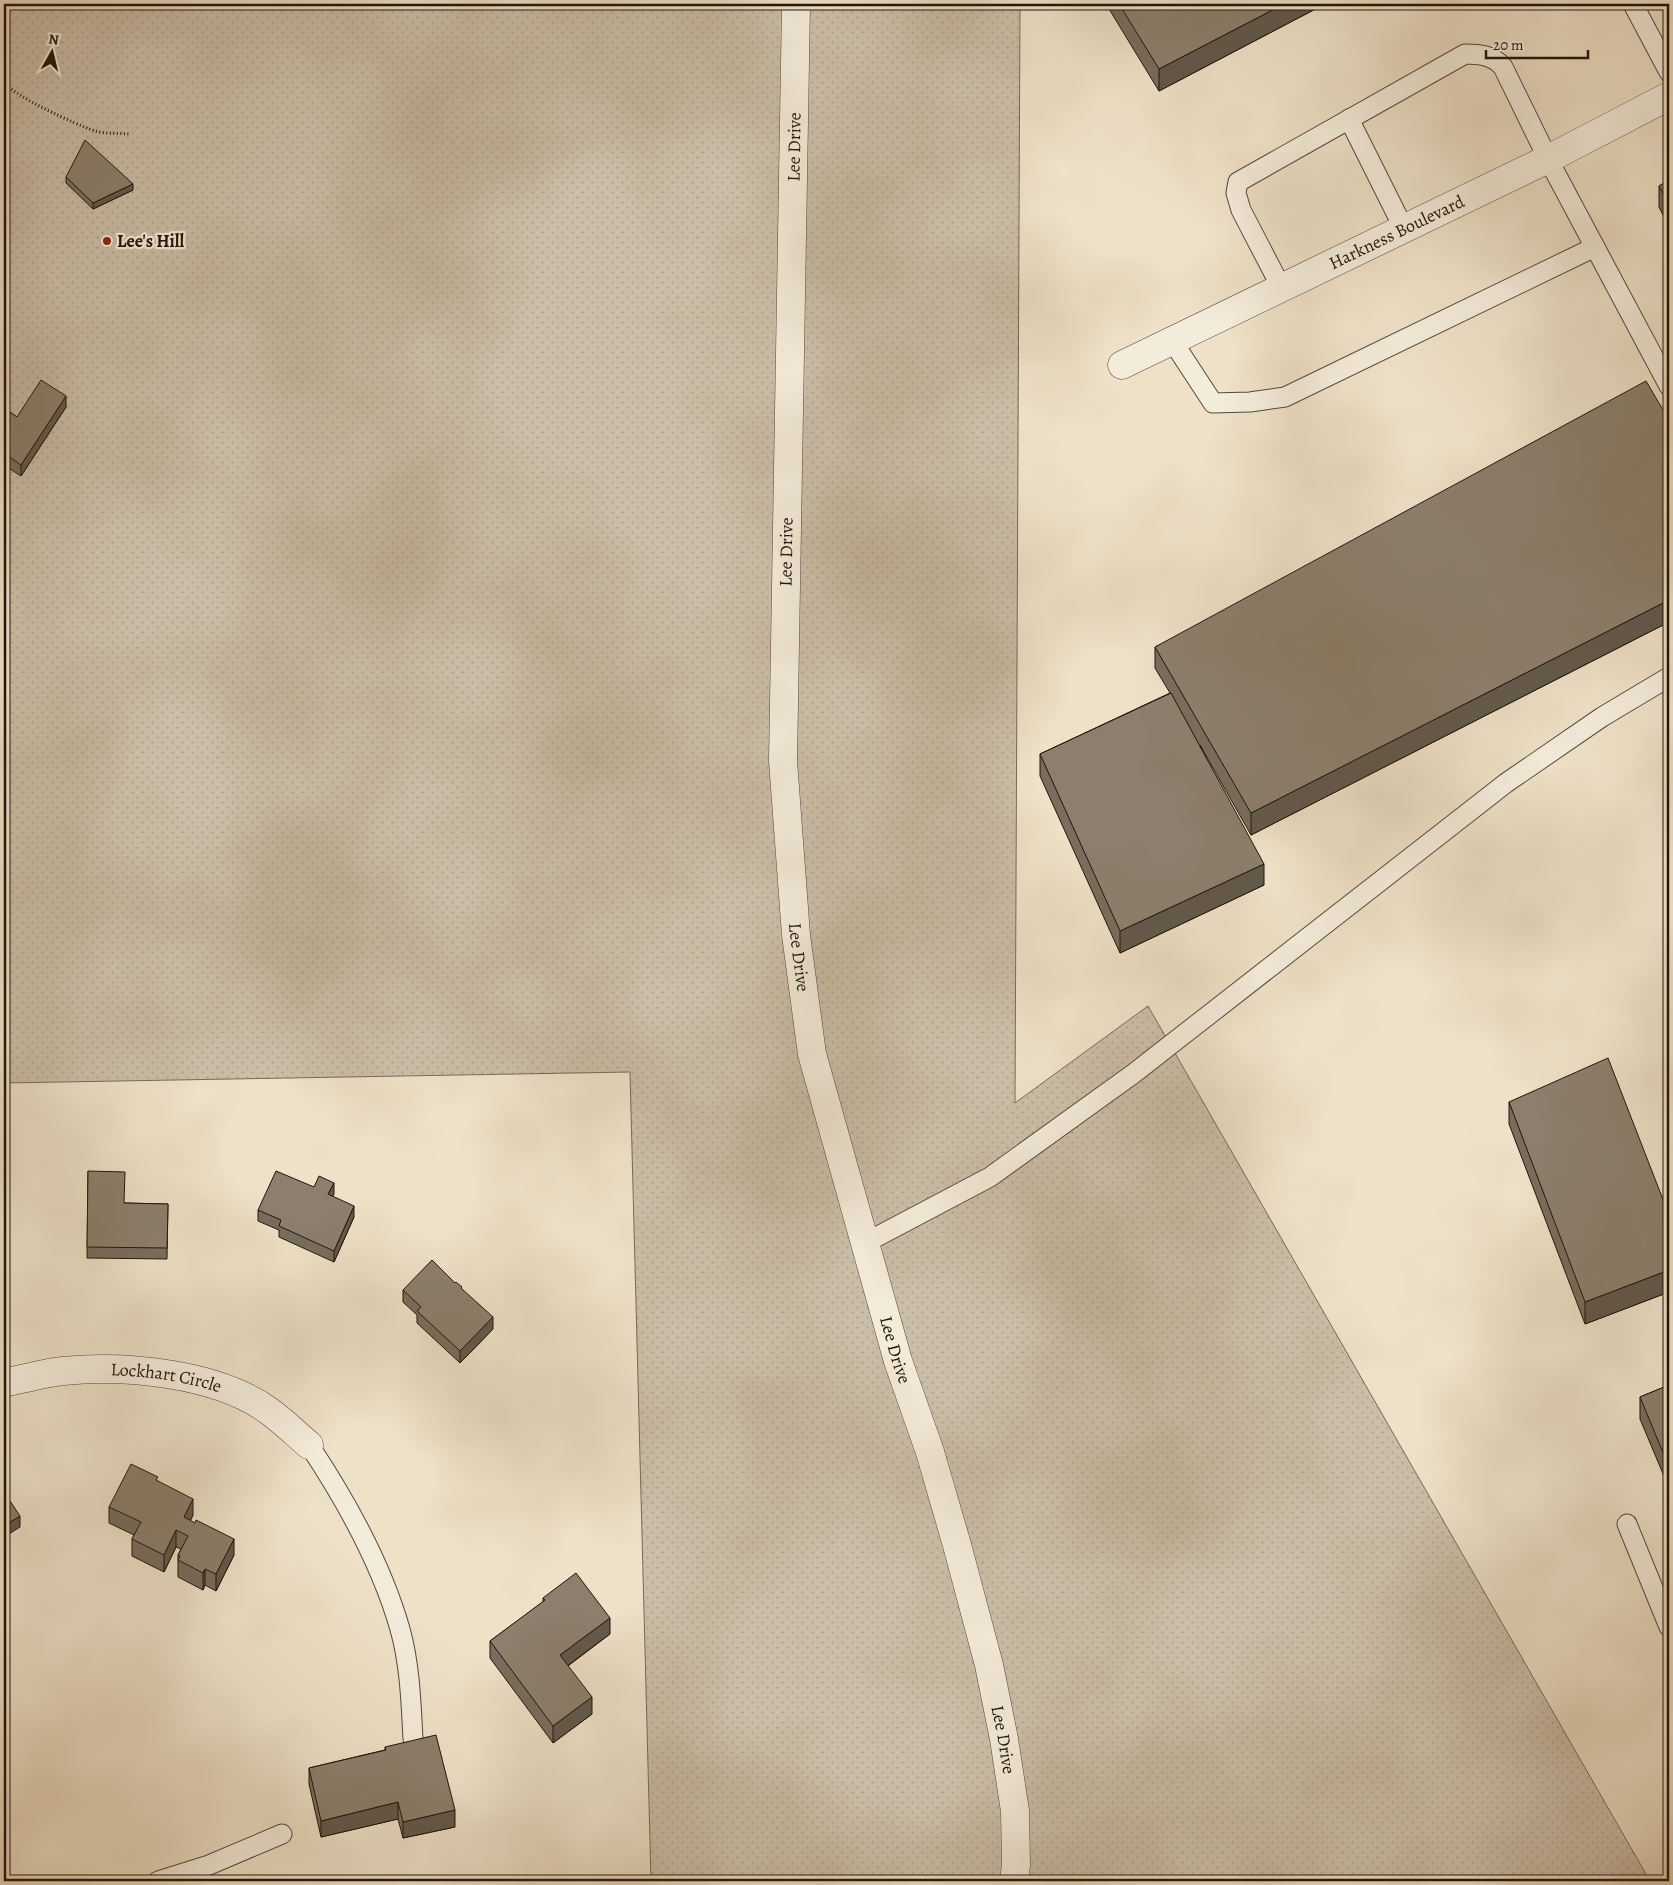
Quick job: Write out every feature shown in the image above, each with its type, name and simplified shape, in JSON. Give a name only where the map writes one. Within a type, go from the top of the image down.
[{"type":"street","name":"Lee Drive","points":[[796,4],[783,761],[796,935],[812,1054],[898,1361],[930,1452],[989,1665],[1004,1739],[1015,1811],[1016,1864],[1014,1881]]},
{"type":"street","name":"Harkness Boulevard","points":[[1122,365],[1548,159],[1669,96]]},
{"type":"street","name":"Lockhart Circle","points":[[4,1383],[62,1371],[112,1369],[170,1374],[228,1389],[268,1410],[309,1445]]},
{"type":"lane","points":[[1633,4],[1669,72]]},
{"type":"lane","points":[[1282,289],[1241,210],[1236,194],[1238,182],[1465,54],[1480,54],[1498,60],[1503,67],[1548,159],[1669,386]]},
{"type":"lane","points":[[1349,119],[1404,229]]},
{"type":"lane","points":[[1173,342],[1213,403],[1250,402],[1285,397],[1595,247]]},
{"type":"lane","points":[[865,1243],[998,1171],[1133,1074],[1506,783],[1602,717],[1669,677]]},
{"type":"lane","points":[[309,1445],[351,1512],[383,1578],[402,1639],[410,1684],[413,1739]]},
{"type":"lane","points":[[1627,1524],[1669,1627]]},
{"type":"lane","points":[[158,1881],[209,1865],[282,1834]]},
{"type":"path","points":[[4,82],[9,88],[37,104],[96,131],[129,134]]},
{"type":"shaded area","points":[[4,4],[1020,4],[1015,1103],[1148,1006],[1650,1881],[651,1881],[630,1072],[4,1083]]},
{"type":"building","points":[[1119,4],[1284,4],[1159,69]]},
{"type":"building","points":[[85,140],[133,184],[93,203],[66,177]]},
{"type":"building","points":[[1669,180],[1669,205],[1659,186]]},
{"type":"building","points":[[41,380],[66,396],[21,465],[4,453],[4,408],[17,417]]},
{"type":"building","points":[[1646,381],[1669,420],[1669,600],[1251,813],[1155,647]]},
{"type":"building","points":[[1171,693],[1264,864],[1120,931],[1040,754]]},
{"type":"building","points":[[1608,1058],[1669,1215],[1669,1270],[1585,1302],[1509,1102]]},
{"type":"building","points":[[88,1171],[125,1172],[124,1203],[168,1204],[167,1248],[87,1247]]},
{"type":"building","points":[[276,1171],[314,1187],[319,1176],[334,1183],[328,1194],[354,1206],[334,1251],[279,1226],[281,1220],[258,1210]]},
{"type":"building","points":[[432,1260],[493,1317],[460,1351],[417,1311],[421,1307],[403,1290]]},
{"type":"building","points":[[1669,1385],[1669,1467],[1640,1397]]},
{"type":"building","points":[[131,1464],[158,1477],[156,1480],[193,1499],[184,1517],[195,1523],[196,1520],[234,1539],[216,1574],[205,1569],[203,1573],[178,1560],[180,1556],[178,1555],[188,1536],[176,1530],[164,1555],[132,1539],[141,1522],[109,1507]]},
{"type":"building","points":[[4,1492],[20,1516],[4,1526]]},
{"type":"building","points":[[576,1573],[610,1618],[560,1655],[592,1697],[553,1726],[490,1641],[545,1600],[543,1598]]},
{"type":"building","points":[[436,1735],[455,1810],[403,1822],[398,1802],[321,1821],[309,1768],[386,1750],[385,1747]]},
{"type":"place","name":"Lee's Hill","points":[[107,241]]}]
